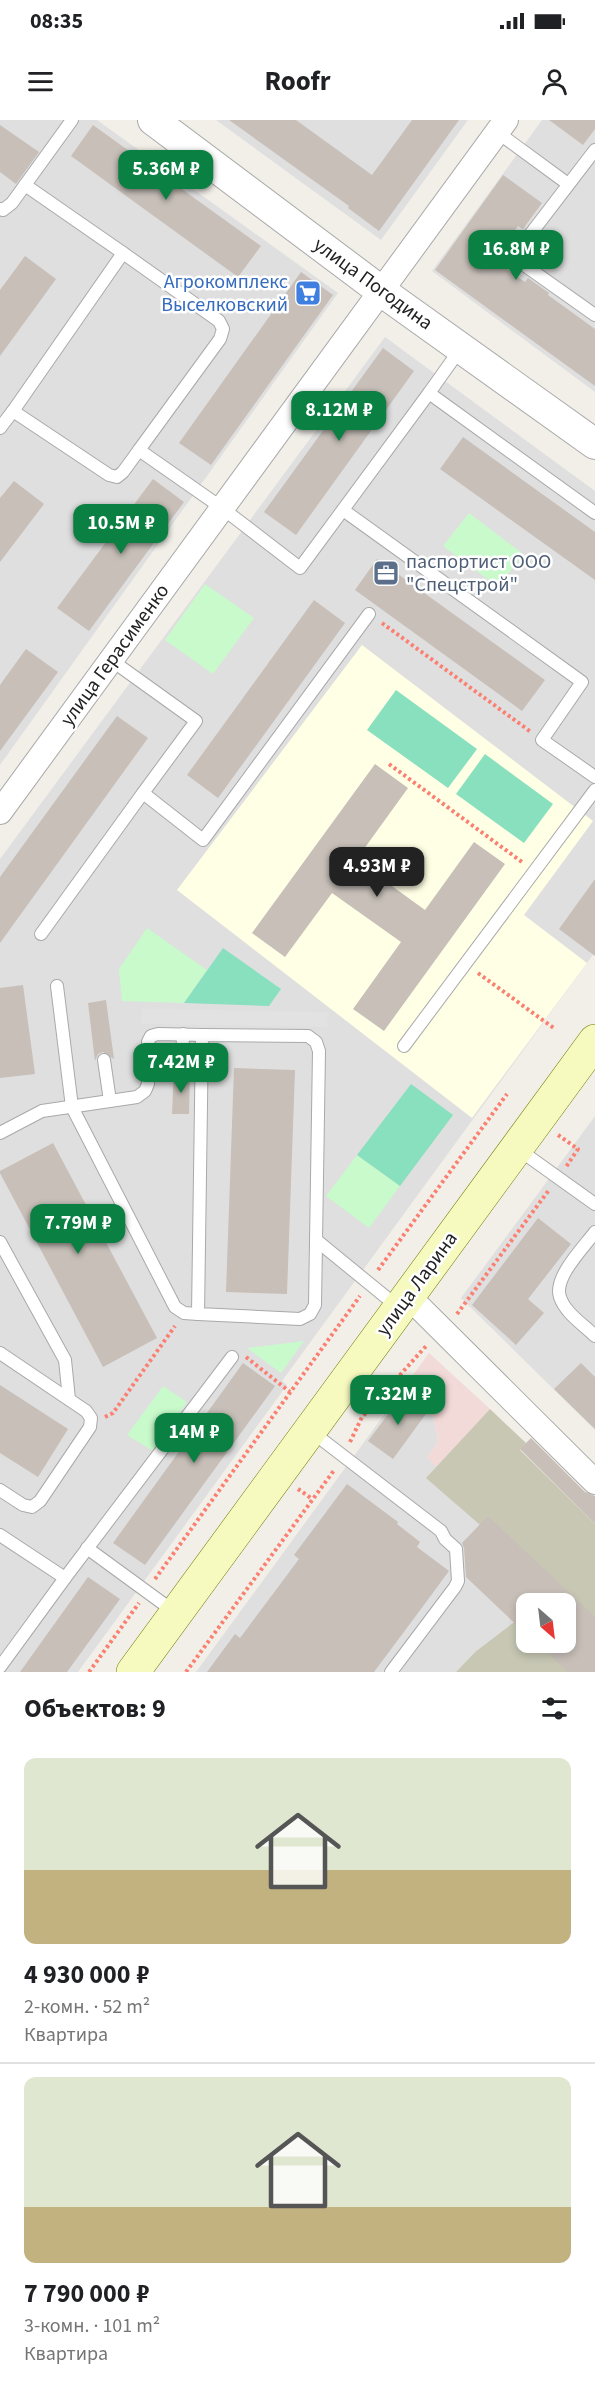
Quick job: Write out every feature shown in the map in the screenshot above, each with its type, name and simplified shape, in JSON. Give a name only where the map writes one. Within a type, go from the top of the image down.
[{"type":"main road","name":"улица Ларина","points":[[133,1672],[595,1041]]},
{"type":"street","name":"улица Погодина","points":[[153,120],[381,291],[595,444]]},
{"type":"street","name":"улица Герасименко","points":[[0,812],[501,126]]},
{"type":"street","points":[[404,1302],[444,1331],[595,1482]]},
{"type":"lane","points":[[0,210],[12,203],[72,120]]},
{"type":"lane","points":[[501,126],[568,184]]},
{"type":"lane","points":[[595,150],[513,257],[595,315]]},
{"type":"lane","points":[[13,411],[109,475],[117,477],[123,472],[220,339],[223,329],[219,321],[25,185]]},
{"type":"lane","points":[[0,428],[123,253]]},
{"type":"lane","points":[[139,450],[222,508],[300,568],[461,348]]},
{"type":"lane","points":[[429,393],[595,513]]},
{"type":"lane","points":[[342,510],[582,682],[542,740],[595,777]]},
{"type":"lane","points":[[143,793],[203,840],[369,614]]},
{"type":"lane","points":[[41,934],[196,721],[111,660]]},
{"type":"lane","points":[[404,1046],[595,790]]},
{"type":"lane","points":[[0,1133],[42,1111],[72,1107],[110,1101],[137,1096],[145,1091],[148,1084],[148,1042],[151,1036],[183,1034],[308,1036],[316,1042],[320,1051],[315,1305],[310,1314],[300,1319],[198,1314],[184,1313],[175,1307],[72,1107],[57,986]]},
{"type":"lane","points":[[182,1067],[183,1034]]},
{"type":"lane","points":[[198,1314],[202,1035]]},
{"type":"lane","points":[[104,1060],[110,1101]]},
{"type":"lane","points":[[516,1147],[595,1204]]},
{"type":"lane","points":[[595,1232],[565,1272],[560,1282],[559,1296],[567,1309],[595,1336]]},
{"type":"lane","points":[[316,1240],[369,1283],[404,1302]]},
{"type":"lane","points":[[0,1242],[65,1360],[69,1399]]},
{"type":"lane","points":[[0,1353],[86,1411],[91,1418],[90,1427],[40,1501],[33,1507],[23,1505],[0,1490]]},
{"type":"lane","points":[[0,1667],[87,1548],[232,1358]]},
{"type":"lane","points":[[310,1432],[434,1524],[456,1549],[458,1581],[455,1587],[391,1672]]},
{"type":"lane","points":[[0,1534],[65,1578]]},
{"type":"lane","points":[[87,1548],[176,1613]]},
{"type":"path","points":[[369,614],[542,740]]},
{"type":"path","points":[[389,764],[535,871]]},
{"type":"path","points":[[465,964],[555,1029]]},
{"type":"path","points":[[89,1672],[507,1094]]},
{"type":"path","points":[[186,1672],[344,1457],[353,1432],[362,1417],[420,1351],[444,1331],[578,1149],[538,1120]]},
{"type":"path","points":[[90,1427],[113,1413],[184,1313]]},
{"type":"path","points":[[232,1358],[240,1353],[290,1392]]},
{"type":"shaded area","points":[[0,120],[97,120],[338,293],[0,765]]},
{"type":"shaded area","points":[[216,120],[468,120],[381,240]]},
{"type":"shaded area","points":[[542,120],[595,120],[595,392],[432,271]]},
{"type":"shaded area","points":[[385,337],[595,491],[595,952],[282,1381],[287,1385],[78,1672],[0,1672],[0,859]]},
{"type":"shaded area","points":[[362,645],[593,821],[524,915],[587,963],[472,1118],[177,890]]},
{"type":"shaded area","points":[[142,1009],[328,1012],[327,1027],[141,1024]]},
{"type":"shaded area","points":[[595,1116],[595,1430],[461,1298]]},
{"type":"shaded area","points":[[429,1353],[490,1409],[437,1467],[427,1458],[438,1442],[431,1406],[408,1382]]},
{"type":"shaded area","points":[[408,1382],[431,1406],[438,1442],[427,1458],[437,1467],[427,1478],[495,1538],[478,1557],[516,1596],[516,1621],[475,1652],[456,1672],[196,1672]]},
{"type":"shaded area","points":[[490,1409],[526,1443],[520,1450],[595,1524],[595,1672],[456,1672],[475,1652],[516,1621],[516,1653],[576,1653],[576,1593],[516,1593],[516,1596],[478,1557],[495,1538],[426,1478]]},
{"type":"green space","points":[[469,513],[523,554],[498,587],[443,546]]},
{"type":"green space","points":[[205,584],[254,618],[213,674],[165,640]]},
{"type":"green space","points":[[396,690],[477,749],[448,788],[367,730]]},
{"type":"green space","points":[[485,754],[553,804],[524,843],[456,794]]},
{"type":"green space","points":[[147,928],[207,970],[184,1003],[122,1001],[119,969]]},
{"type":"green space","points":[[223,948],[281,989],[269,1006],[184,1003]]},
{"type":"green space","points":[[411,1084],[453,1115],[400,1186],[357,1155]]},
{"type":"green space","points":[[357,1155],[400,1186],[369,1228],[326,1196]]},
{"type":"green space","points":[[304,1341],[281,1373],[247,1348]]},
{"type":"green space","points":[[163,1386],[187,1402],[153,1451],[127,1435]]},
{"type":"building","points":[[229,120],[296,120],[372,175],[412,120],[459,120],[379,231],[348,208],[349,206]]},
{"type":"building","points":[[549,120],[595,120],[595,129],[583,145]]},
{"type":"building","points":[[0,125],[39,152],[16,184],[0,172]]},
{"type":"building","points":[[93,125],[261,246],[238,277],[71,156]]},
{"type":"building","points":[[503,175],[542,203],[523,229],[518,226],[494,260],[525,282],[528,278],[595,329],[595,386],[435,270]]},
{"type":"building","points":[[25,256],[56,279],[0,356],[0,290]]},
{"type":"building","points":[[301,272],[333,295],[211,465],[179,443]]},
{"type":"building","points":[[383,348],[414,371],[296,535],[264,512]]},
{"type":"building","points":[[463,437],[595,532],[595,580],[440,469]]},
{"type":"building","points":[[153,479],[184,502],[89,631],[57,608]]},
{"type":"building","points":[[14,481],[44,504],[0,562],[0,498]]},
{"type":"building","points":[[377,559],[545,680],[522,711],[355,590]]},
{"type":"building","points":[[314,600],[345,623],[218,798],[187,775]]},
{"type":"building","points":[[26,649],[58,672],[0,751],[0,685]]},
{"type":"building","points":[[117,716],[148,738],[0,943],[0,877]]},
{"type":"building","points":[[375,764],[408,788],[356,860],[425,910],[474,842],[505,864],[384,1031],[353,1009],[401,942],[332,893],[285,957],[252,933]]},
{"type":"building","points":[[595,879],[595,956],[559,929]]},
{"type":"building","points":[[23,985],[35,1074],[0,1078],[0,988]]},
{"type":"building","points":[[106,1000],[114,1059],[103,1052],[98,1054],[95,1061],[88,1003]]},
{"type":"building","points":[[190,1067],[189,1114],[172,1114],[174,1069],[177,1074],[182,1075],[189,1072]]},
{"type":"building","points":[[234,1068],[295,1070],[287,1294],[226,1292]]},
{"type":"building","points":[[53,1143],[157,1338],[103,1367],[0,1173]]},
{"type":"building","points":[[538,1218],[571,1244],[528,1299],[544,1313],[516,1345],[472,1305]]},
{"type":"building","points":[[243,1363],[275,1386],[145,1565],[113,1543]]},
{"type":"building","points":[[581,1363],[595,1377],[595,1429],[554,1389]]},
{"type":"building","points":[[0,1385],[68,1429],[38,1477],[0,1453]]},
{"type":"building","points":[[404,1393],[428,1411],[393,1459],[368,1441]]},
{"type":"building","points":[[531,1438],[585,1492],[595,1496],[595,1524],[520,1449]]},
{"type":"building","points":[[347,1484],[398,1522],[397,1524],[420,1542],[417,1547],[449,1571],[418,1613],[374,1672],[207,1672],[235,1634],[240,1638],[299,1559],[294,1555]]},
{"type":"building","points":[[488,1516],[570,1593],[516,1593],[516,1624],[466,1577],[462,1543]]},
{"type":"building","points":[[88,1577],[120,1599],[67,1672],[20,1672]]},
{"type":"building","points":[[576,1599],[595,1617],[595,1672],[568,1672],[548,1653],[576,1653]]},
{"type":"place","name":"Агрокомплекс Выселковский","points":[[308,293]]},
{"type":"place","name":"паспортист ООО \"Спецстрой\"","points":[[386,573]]}]
